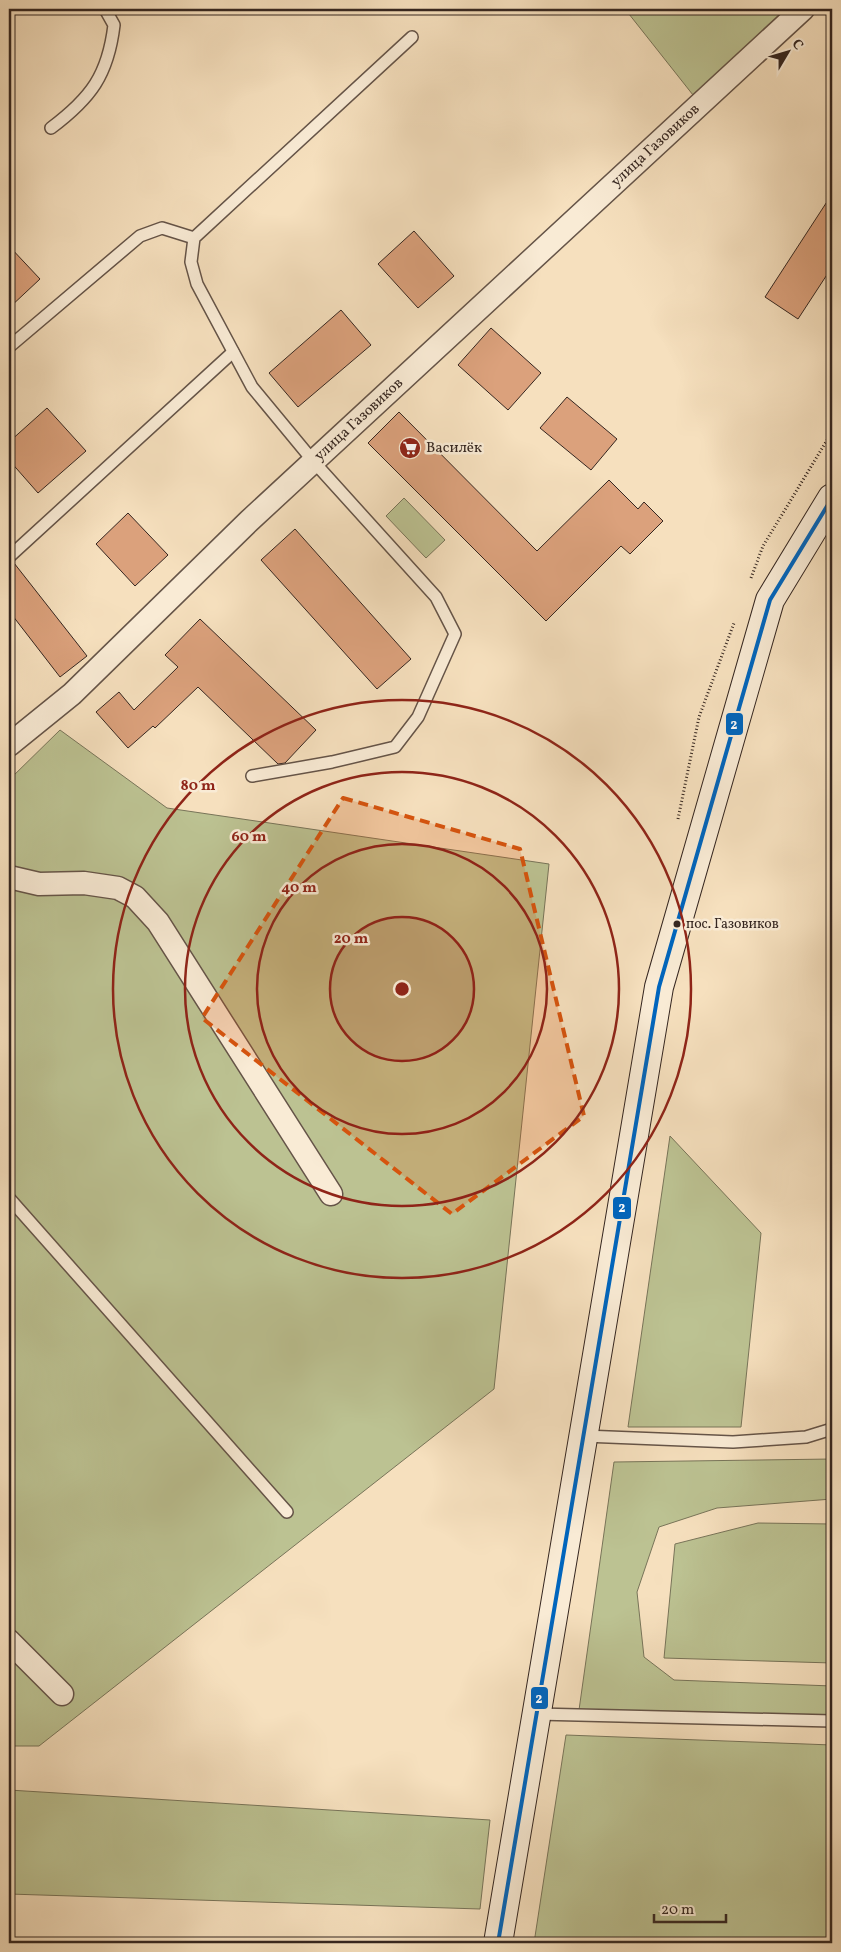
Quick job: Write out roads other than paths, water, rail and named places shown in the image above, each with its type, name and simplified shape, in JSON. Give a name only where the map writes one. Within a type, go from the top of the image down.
[{"type":"street","name":"улица Газовиков","points":[[9,745],[72,694],[248,521],[803,9]]},
{"type":"street","points":[[498,1943],[660,987],[770,600],[832,498]]},
{"type":"street","points":[[9,878],[39,884],[84,883],[118,888],[135,898],[158,922],[330,1194]]},
{"type":"street","points":[[9,1641],[62,1694]]},
{"type":"lane","points":[[51,128],[76,108],[92,90],[102,73],[114,25],[105,9]]},
{"type":"lane","points":[[252,776],[332,762],[395,747],[418,717],[455,634],[436,597],[314,462],[252,387],[197,284],[191,262],[194,238],[412,38]]},
{"type":"lane","points":[[9,348],[140,236],[162,228],[194,238]]},
{"type":"lane","points":[[9,557],[233,352]]},
{"type":"lane","points":[[9,1198],[287,1512]]},
{"type":"lane","points":[[584,1436],[733,1442],[806,1437],[832,1429]]},
{"type":"lane","points":[[537,1714],[832,1721]]},
{"type":"place","name":"Василёк","points":[[410,448]]},
{"type":"place","name":"пос. Газовиков","points":[[677,924]]}]
